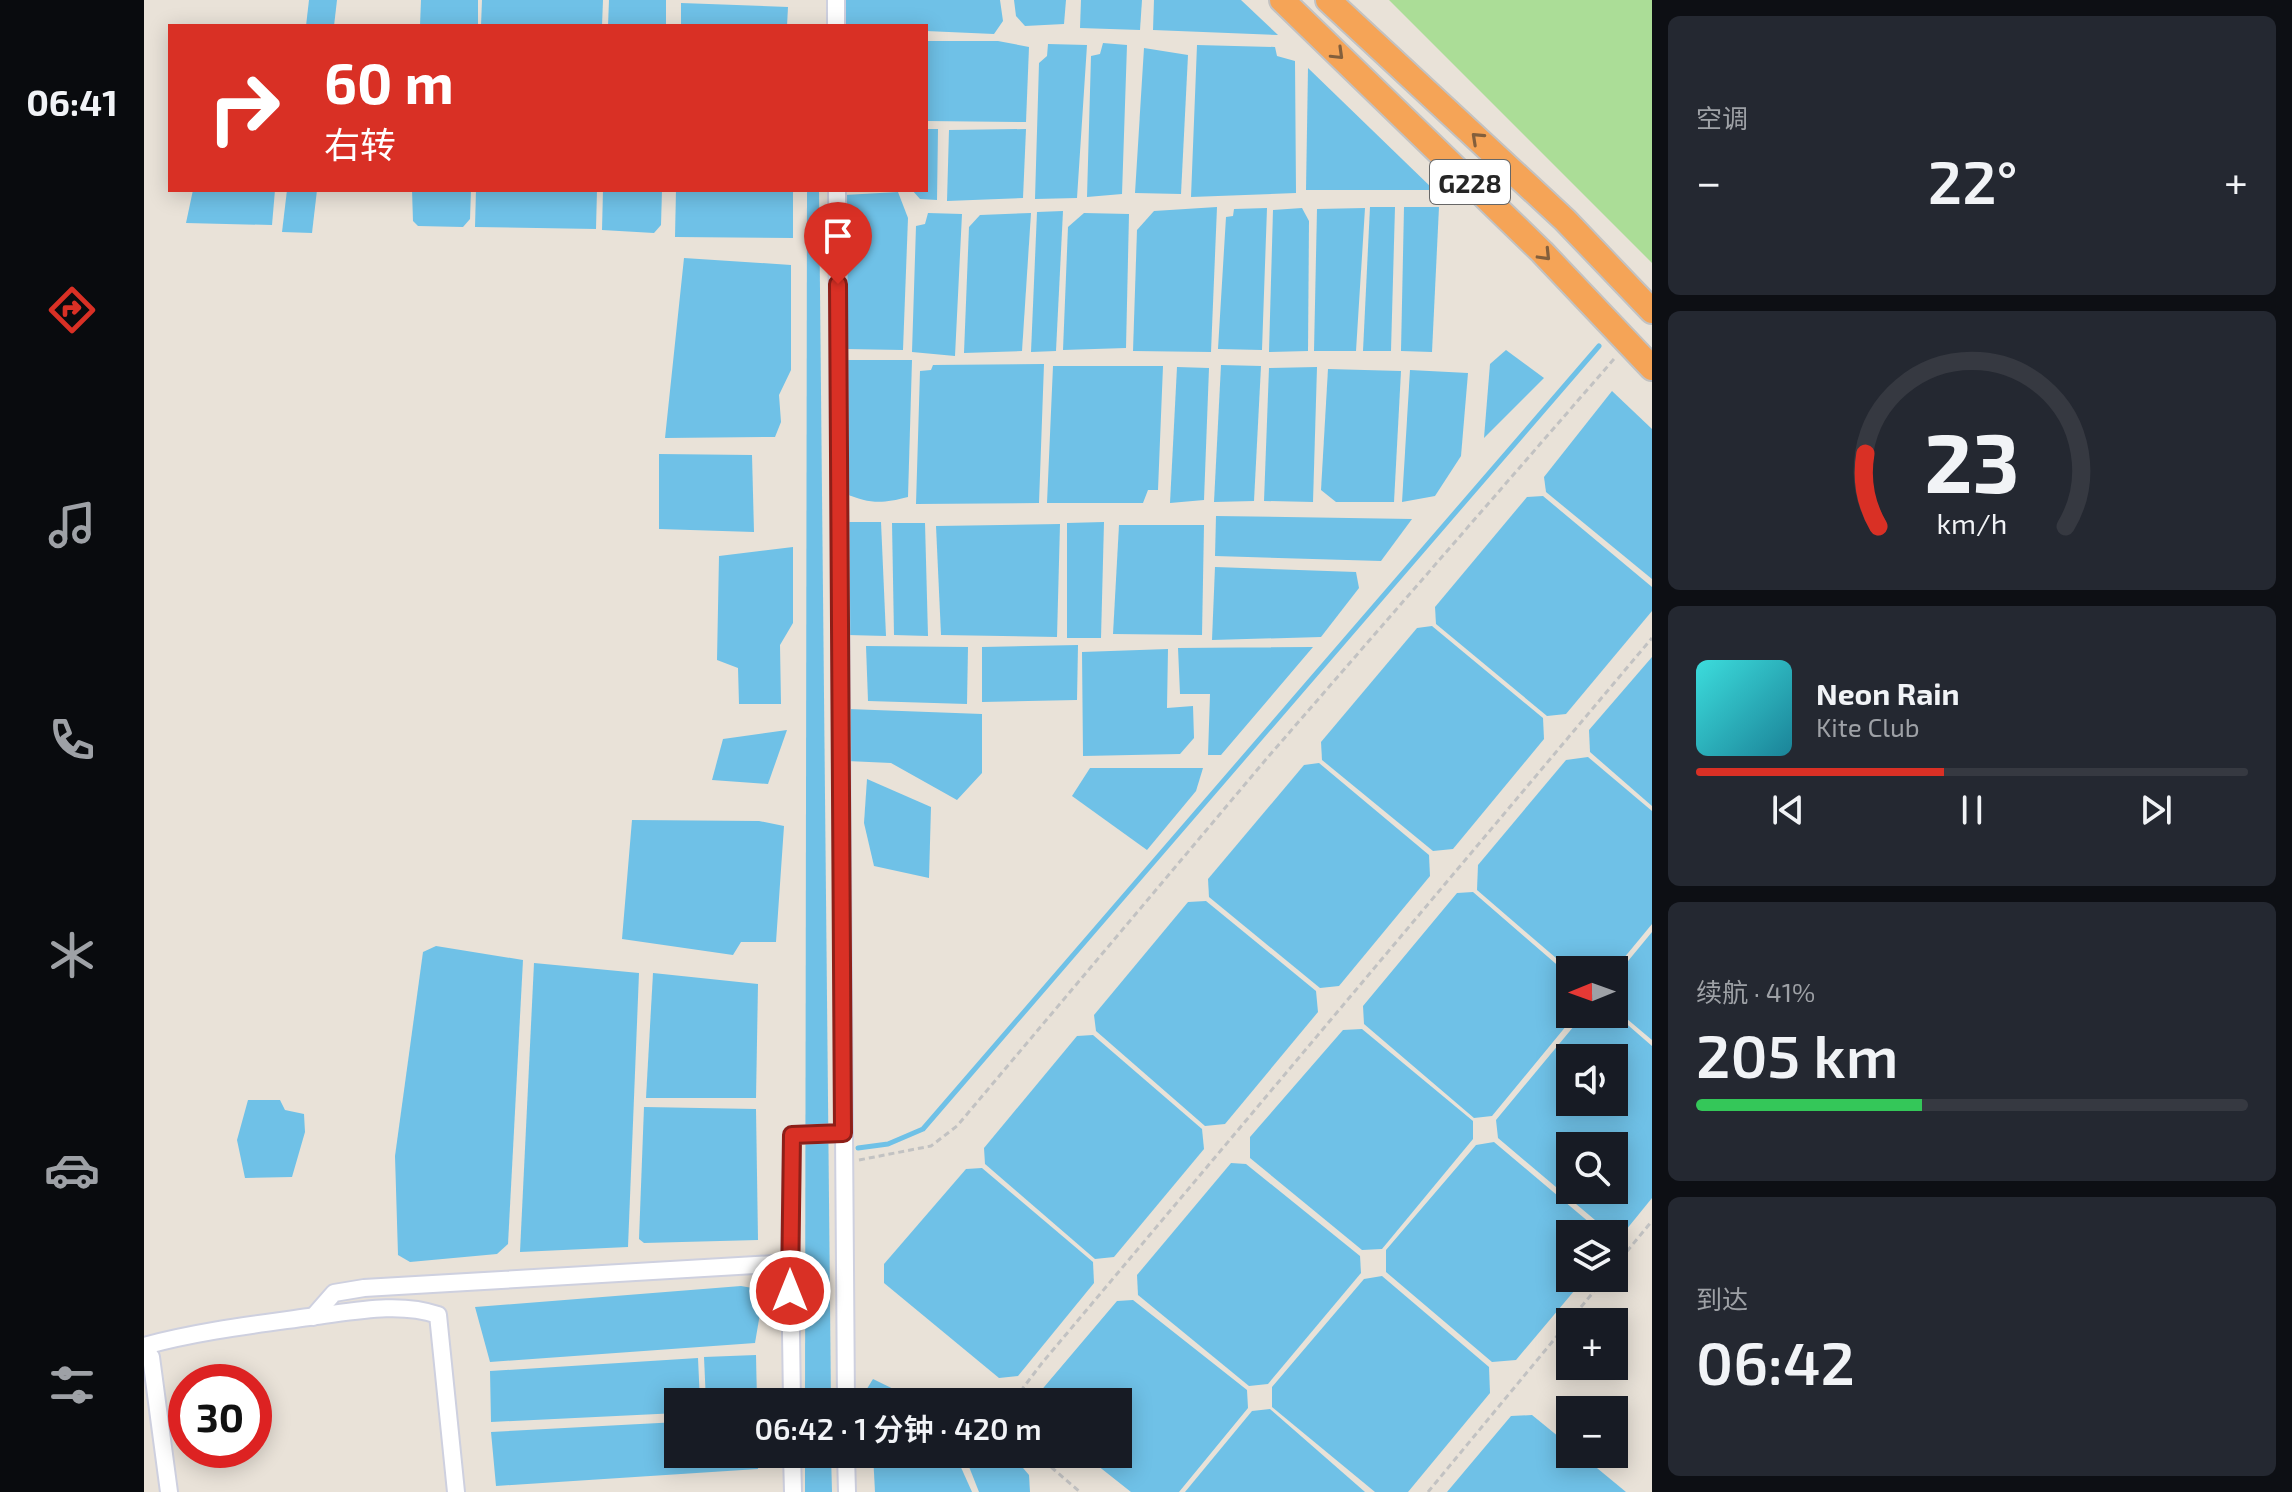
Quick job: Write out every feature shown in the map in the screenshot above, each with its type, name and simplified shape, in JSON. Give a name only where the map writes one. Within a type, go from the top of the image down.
[{"type":"highway","name":"G228","points":[[1282,0],[1517,227],[1652,368]]},
{"type":"highway","name":"G228","points":[[1328,0],[1544,201],[1652,311]]},
{"type":"highway","points":[[1517,227],[1544,201]]},
{"type":"street","points":[[836,0],[836,24]]},
{"type":"street","points":[[837,192],[846,1388]]},
{"type":"street","points":[[792,1388],[792,1135],[843,1133]]},
{"type":"street","points":[[313,1317],[334,1293],[364,1288],[790,1263]]},
{"type":"street","points":[[169,1492],[151,1357],[144,1348],[199,1332],[360,1311],[418,1308],[438,1315],[456,1492]]},
{"type":"street","points":[[792,1468],[793,1492]]},
{"type":"street","points":[[846,1468],[847,1492]]},
{"type":"path","points":[[843,1163],[931,1146],[957,1126],[1268,757],[1628,343]]},
{"type":"path","points":[[1023,1388],[1652,638]]},
{"type":"path","points":[[1628,1250],[1652,1221]]},
{"type":"path","points":[[1428,1492],[1593,1292]]},
{"type":"path","points":[[1052,1468],[1080,1492]]},
{"type":"green space","points":[[1389,0],[1652,0],[1652,263]]},
{"type":"water","points":[[309,0],[337,0],[334,24],[306,24]]},
{"type":"water","points":[[421,0],[478,0],[478,24],[420,24]]},
{"type":"water","points":[[482,0],[603,0],[602,24],[481,24]]},
{"type":"water","points":[[609,0],[666,0],[666,24],[608,24]]},
{"type":"water","points":[[845,0],[1000,0],[1003,21],[994,34],[928,31],[928,24],[843,24]]},
{"type":"water","points":[[1014,0],[1066,0],[1064,24],[1025,26],[1016,16]]},
{"type":"water","points":[[1081,0],[1142,0],[1140,30],[1080,28]]},
{"type":"water","points":[[1154,0],[1241,0],[1278,35],[1153,30]]},
{"type":"water","points":[[681,3],[788,7],[787,24],[681,24]]},
{"type":"water","points":[[928,41],[998,41],[1029,47],[1026,122],[928,121]]},
{"type":"water","points":[[1103,43],[1127,45],[1122,194],[1087,197],[1091,56],[1100,54]]},
{"type":"water","points":[[1048,44],[1087,45],[1077,198],[1035,199],[1039,63],[1047,56]]},
{"type":"water","points":[[1197,45],[1275,47],[1277,56],[1295,61],[1296,193],[1191,197]]},
{"type":"water","points":[[1144,48],[1188,55],[1181,194],[1135,193]]},
{"type":"water","points":[[1308,68],[1434,190],[1306,190]]},
{"type":"water","points":[[928,129],[938,129],[937,200],[920,199],[914,192],[928,192]]},
{"type":"water","points":[[1026,129],[1023,198],[947,201],[949,130]]},
{"type":"water","points":[[193,192],[275,192],[272,225],[186,223]]},
{"type":"water","points":[[287,192],[317,192],[312,233],[282,232]]},
{"type":"water","points":[[412,192],[471,192],[470,219],[463,227],[418,226],[413,221]]},
{"type":"water","points":[[476,192],[597,192],[596,229],[475,227]]},
{"type":"water","points":[[603,192],[662,192],[661,225],[654,233],[602,230]]},
{"type":"water","points":[[676,192],[793,192],[793,238],[675,237]]},
{"type":"water","points":[[807,192],[819,192],[831,1388],[805,1388]]},
{"type":"water","points":[[898,192],[908,218],[903,350],[845,349],[844,195]]},
{"type":"water","points":[[1217,207],[1211,352],[1133,351],[1137,230],[1154,211]]},
{"type":"water","points":[[1370,207],[1395,207],[1391,351],[1363,351]]},
{"type":"water","points":[[1404,207],[1439,207],[1432,352],[1401,351]]},
{"type":"water","points":[[1267,208],[1262,350],[1218,349],[1226,217],[1233,216],[1234,209]]},
{"type":"water","points":[[1302,208],[1309,221],[1308,351],[1269,352],[1273,210]]},
{"type":"water","points":[[1365,208],[1356,351],[1314,351],[1317,209]]},
{"type":"water","points":[[1063,211],[1056,351],[1031,352],[1037,212]]},
{"type":"water","points":[[928,213],[962,214],[955,356],[912,352],[916,226],[925,224]]},
{"type":"water","points":[[1031,213],[1022,351],[964,353],[969,227],[980,215]]},
{"type":"water","points":[[1084,213],[1129,214],[1126,348],[1063,350],[1068,227]]},
{"type":"water","points":[[684,258],[791,265],[791,370],[779,395],[781,422],[775,437],[665,438]]},
{"type":"water","points":[[1506,350],[1544,378],[1484,438],[1490,364]]},
{"type":"water","points":[[846,360],[912,360],[908,497],[876,502],[844,493]]},
{"type":"water","points":[[1044,364],[1039,503],[916,504],[920,371],[931,370],[933,365]]},
{"type":"water","points":[[1221,365],[1261,366],[1254,501],[1214,502]]},
{"type":"water","points":[[1053,366],[1163,366],[1158,490],[1148,490],[1143,503],[1047,503]]},
{"type":"water","points":[[1177,367],[1209,368],[1204,500],[1170,503]]},
{"type":"water","points":[[1317,367],[1313,502],[1264,501],[1269,368]]},
{"type":"water","points":[[1328,369],[1401,371],[1394,502],[1336,502],[1321,490]]},
{"type":"water","points":[[1410,370],[1468,373],[1461,456],[1435,496],[1402,502]]},
{"type":"water","points":[[1612,391],[1652,429],[1652,579],[1546,492],[1544,477]]},
{"type":"water","points":[[659,454],[752,455],[754,532],[659,529]]},
{"type":"water","points":[[1543,496],[1652,587],[1652,611],[1566,714],[1547,716],[1436,624],[1435,607],[1527,497]]},
{"type":"water","points":[[1216,516],[1412,519],[1381,561],[1215,556]]},
{"type":"water","points":[[843,522],[881,522],[886,636],[848,635]]},
{"type":"water","points":[[1104,522],[1101,638],[1067,638],[1067,523]]},
{"type":"water","points":[[892,523],[925,523],[928,636],[894,635]]},
{"type":"water","points":[[1060,524],[1057,637],[941,635],[936,526]]},
{"type":"water","points":[[1119,525],[1204,525],[1202,635],[1113,634]]},
{"type":"water","points":[[793,547],[793,623],[780,645],[781,704],[739,704],[738,668],[717,660],[719,556]]},
{"type":"water","points":[[1215,567],[1356,572],[1359,588],[1321,637],[1212,640]]},
{"type":"water","points":[[1432,626],[1543,718],[1544,739],[1453,849],[1433,851],[1322,760],[1321,742],[1417,628]]},
{"type":"water","points":[[1078,645],[1077,700],[982,702],[982,647]]},
{"type":"water","points":[[866,646],[968,647],[967,704],[868,701]]},
{"type":"water","points":[[1313,647],[1221,755],[1208,755],[1210,694],[1180,694],[1178,648]]},
{"type":"water","points":[[1168,649],[1167,708],[1193,706],[1194,738],[1180,754],[1083,756],[1082,652]]},
{"type":"water","points":[[1652,657],[1652,806],[1590,752],[1589,730]]},
{"type":"water","points":[[848,709],[982,714],[982,773],[957,800],[891,763],[847,761]]},
{"type":"water","points":[[787,730],[768,784],[712,780],[723,739]]},
{"type":"water","points":[[1588,757],[1652,811],[1652,924],[1626,956],[1556,958],[1477,890],[1478,865],[1566,760]]},
{"type":"water","points":[[1319,763],[1429,855],[1430,876],[1339,986],[1320,988],[1209,897],[1208,879],[1304,765]]},
{"type":"water","points":[[1090,768],[1203,768],[1196,791],[1147,850],[1072,796]]},
{"type":"water","points":[[867,779],[931,807],[929,878],[874,866],[864,823]]},
{"type":"water","points":[[632,820],[759,821],[784,826],[776,942],[741,942],[733,955],[622,939]]},
{"type":"water","points":[[1473,892],[1556,964],[1556,1028],[1564,1028],[1492,1116],[1474,1118],[1364,1024],[1363,1006],[1457,893]]},
{"type":"water","points":[[1206,901],[1316,991],[1318,1012],[1225,1124],[1205,1126],[1096,1031],[1094,1015],[1188,902]]},
{"type":"water","points":[[1652,932],[1652,1040],[1628,1020],[1628,961]]},
{"type":"water","points":[[436,946],[523,960],[508,1244],[497,1254],[410,1262],[398,1255],[395,1156],[423,952]]},
{"type":"water","points":[[534,963],[639,973],[628,1247],[520,1252]]},
{"type":"water","points":[[653,973],[758,984],[756,1098],[646,1098]]},
{"type":"water","points":[[1628,1025],[1652,1046],[1652,1198],[1628,1228],[1628,1220],[1595,1220],[1576,1204],[1628,1204],[1628,1132],[1556,1132],[1556,1187],[1498,1138],[1496,1120],[1556,1048],[1556,1116],[1628,1116],[1628,1044],[1559,1044],[1572,1028],[1628,1028]]},
{"type":"water","points":[[1362,1029],[1473,1121],[1473,1139],[1382,1249],[1362,1250],[1250,1158],[1250,1137],[1343,1030]]},
{"type":"water","points":[[1093,1035],[1202,1129],[1204,1149],[1114,1257],[1095,1259],[985,1164],[984,1148],[1077,1036]]},
{"type":"water","points":[[248,1100],[280,1100],[285,1110],[304,1114],[305,1132],[292,1177],[245,1178],[237,1140]]},
{"type":"water","points":[[644,1107],[756,1109],[758,1240],[644,1243],[639,1239]]},
{"type":"water","points":[[1494,1142],[1556,1194],[1556,1204],[1567,1204],[1586,1220],[1556,1220],[1556,1292],[1573,1292],[1560,1308],[1556,1308],[1556,1312],[1516,1360],[1492,1362],[1386,1272],[1386,1250],[1476,1145]]},
{"type":"water","points":[[1231,1163],[1246,1164],[1360,1256],[1361,1273],[1268,1384],[1249,1386],[1138,1295],[1137,1275]]},
{"type":"water","points":[[982,1168],[1093,1262],[1094,1283],[1018,1376],[999,1378],[884,1283],[884,1264],[966,1169]]},
{"type":"water","points":[[1382,1276],[1489,1367],[1490,1393],[1408,1492],[1375,1492],[1272,1407],[1272,1387],[1364,1279]]},
{"type":"water","points":[[741,1286],[764,1290],[755,1343],[490,1362],[475,1307]]},
{"type":"water","points":[[1133,1300],[1247,1390],[1248,1408],[1179,1492],[1131,1492],[1101,1468],[1132,1468],[1132,1388],[1043,1388],[1117,1301]]},
{"type":"water","points":[[756,1355],[757,1388],[705,1388],[704,1357]]},
{"type":"water","points":[[698,1358],[699,1388],[664,1388],[664,1414],[491,1422],[490,1371]]},
{"type":"water","points":[[873,1379],[891,1388],[867,1388]]},
{"type":"water","points":[[1270,1409],[1365,1492],[1185,1492],[1252,1411]]},
{"type":"water","points":[[1532,1415],[1556,1435],[1556,1468],[1597,1468],[1626,1492],[1447,1492],[1511,1416]]},
{"type":"water","points":[[664,1423],[664,1468],[758,1469],[496,1486],[491,1432]]},
{"type":"water","points":[[805,1468],[831,1468],[832,1492],[805,1492]]},
{"type":"water","points":[[874,1468],[961,1468],[972,1492],[875,1492]]},
{"type":"water","points":[[970,1468],[1023,1468],[1029,1475],[1030,1492],[979,1492]]},
{"type":"waterway","points":[[858,1148],[888,1144],[923,1129],[1599,346]]},
{"type":"route","points":[[790,1291],[792,1135],[843,1133],[838,284]]}]
